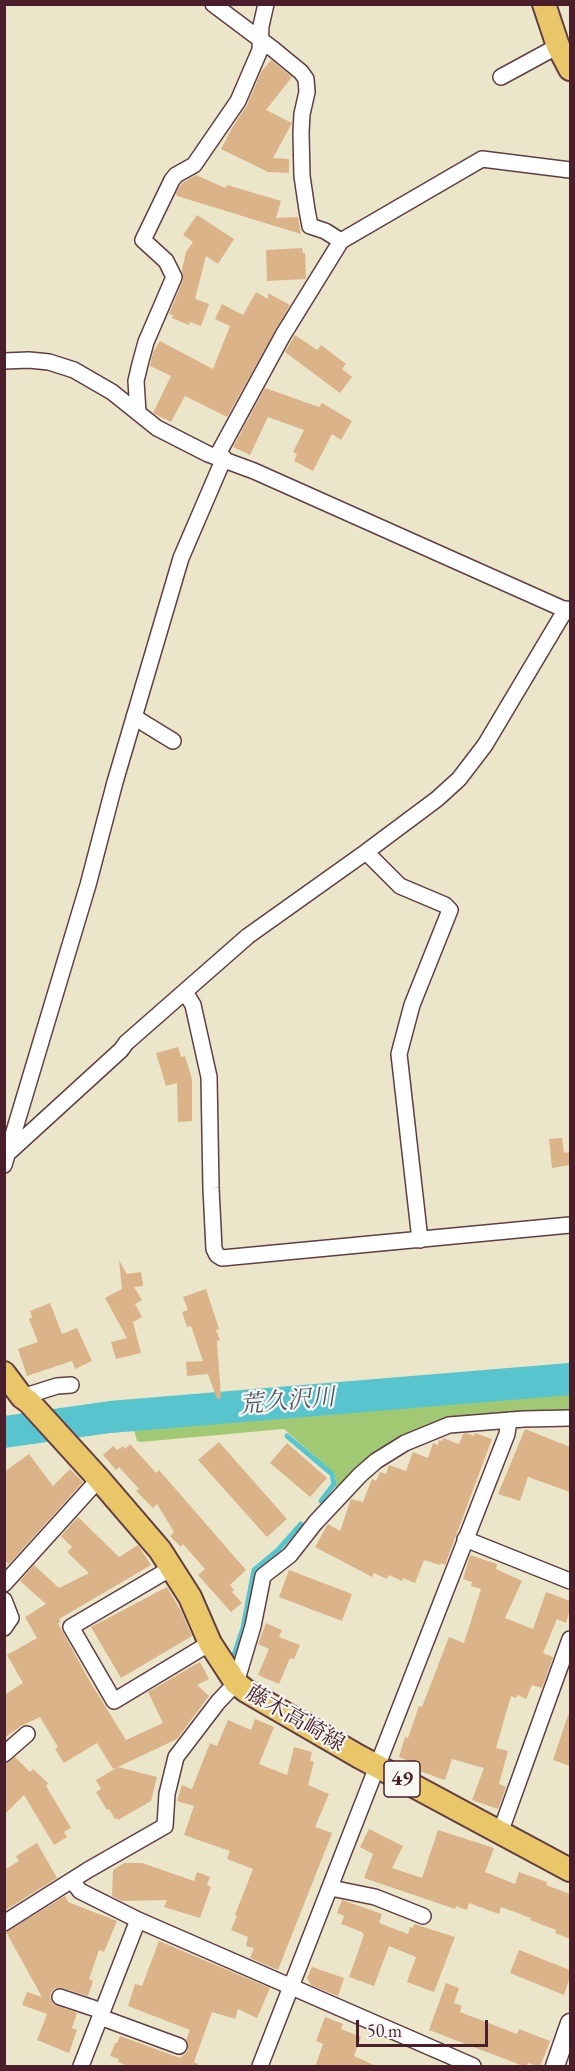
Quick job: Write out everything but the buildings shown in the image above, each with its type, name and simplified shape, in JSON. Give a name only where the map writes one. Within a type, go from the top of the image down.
[{"type":"main road","points":[[543,4],[558,46],[570,69]]},
{"type":"main road","name":"藤木高崎線","points":[[4,1373],[99,1479],[173,1567],[190,1597],[210,1643],[236,1683],[246,1691],[377,1765],[570,1870]]},
{"type":"street","points":[[213,4],[301,72],[306,79],[307,92],[301,133],[302,176],[310,226],[325,231],[341,241]]},
{"type":"street","points":[[138,413],[136,381],[140,364],[158,312],[174,278],[166,261],[143,240],[172,180],[194,165],[238,101],[260,50],[266,4]]},
{"type":"street","points":[[501,77],[558,46]]},
{"type":"street","points":[[6,1159],[88,885],[181,558],[221,457],[283,336],[341,241],[482,159],[570,170]]},
{"type":"street","points":[[4,361],[49,362],[74,370],[106,388],[157,428],[208,454],[221,457],[568,611],[485,745],[469,766],[437,799],[248,936],[126,1043],[6,1159]]},
{"type":"street","points":[[134,717],[173,741]]},
{"type":"street","points":[[366,852],[400,885],[445,905],[450,910],[412,1005],[399,1054],[420,1240]]},
{"type":"street","points":[[185,992],[193,1005],[209,1077],[211,1188],[214,1250],[217,1255],[222,1258],[570,1225]]},
{"type":"street","points":[[26,1400],[57,1386],[71,1385]]},
{"type":"street","points":[[4,1923],[73,1882],[88,1870],[165,1826],[167,1794],[176,1756],[218,1702],[236,1683],[253,1626],[263,1576],[290,1555],[315,1523],[360,1475],[390,1452],[432,1431],[460,1423],[570,1418]]},
{"type":"street","points":[[260,2067],[507,1434],[509,1420]]},
{"type":"street","points":[[4,1584],[99,1479]]},
{"type":"street","points":[[465,1539],[570,1581]]},
{"type":"street","points":[[173,1567],[72,1627],[114,1701],[210,1643]]},
{"type":"street","points":[[4,1600],[11,1618],[4,1628]]},
{"type":"street","points":[[500,1833],[570,1639]]},
{"type":"street","points":[[4,1754],[27,1734]]},
{"type":"street","points":[[73,1882],[80,1891],[138,1920],[473,2067]]},
{"type":"street","points":[[331,1888],[375,1897],[423,1916]]},
{"type":"street","points":[[81,2067],[138,1920]]},
{"type":"street","points":[[60,1996],[179,2046]]},
{"type":"street","points":[[555,2067],[570,2023]]},
{"type":"green space","points":[[570,1394],[570,1411],[510,1412],[443,1419],[418,1428],[383,1447],[359,1464],[335,1489],[334,1473],[284,1429],[141,1442],[137,1441],[134,1430],[115,1432],[114,1429],[433,1404],[500,1396]]},
{"type":"waterway","name":"荒久沢川","points":[[4,1432],[110,1417],[570,1379]]},
{"type":"waterway","points":[[287,1436],[332,1474],[334,1484],[321,1501]]},
{"type":"waterway","points":[[233,1658],[243,1628],[254,1570],[278,1550],[301,1524]]}]
